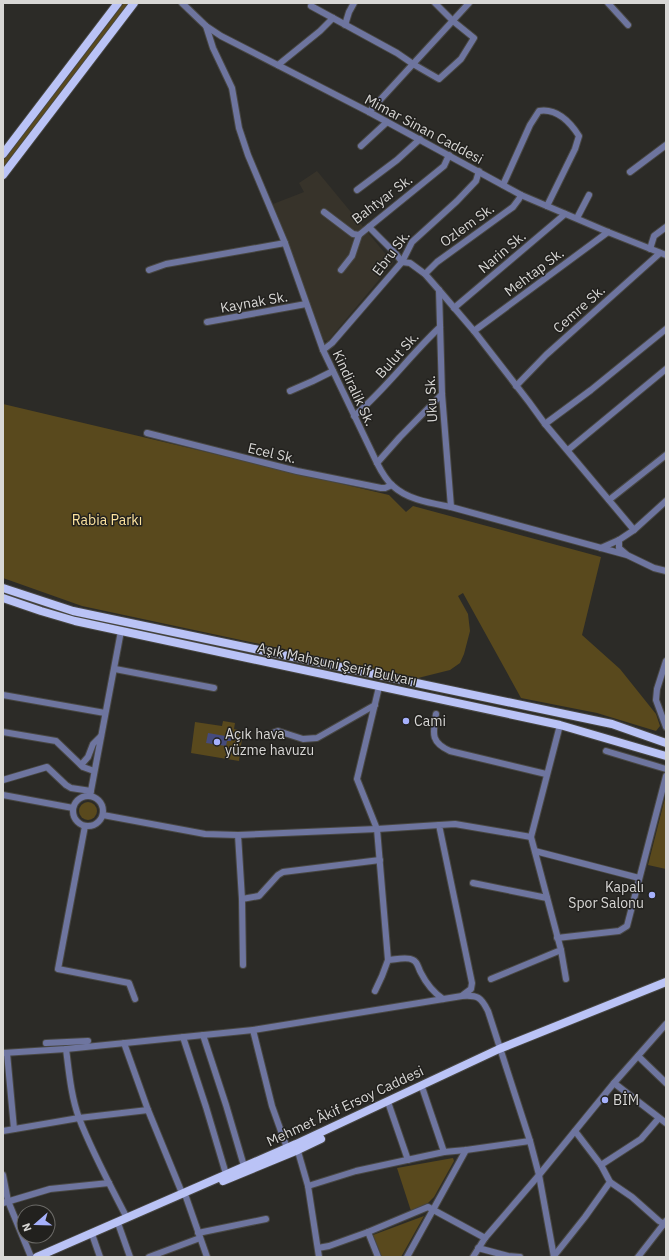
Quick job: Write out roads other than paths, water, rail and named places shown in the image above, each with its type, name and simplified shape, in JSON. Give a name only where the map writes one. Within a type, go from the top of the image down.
[{"type":"main road","points":[[3,154],[118,3]]},
{"type":"main road","points":[[3,175],[134,3]]},
{"type":"main road","name":"Aşık Mahsuni Şerif Bulvarı","points":[[3,588],[73,611],[612,724],[666,742]]},
{"type":"main road","name":"Aşık Mahsuni Şerif Bulvarı","points":[[3,598],[68,619],[560,725],[664,755]]},
{"type":"main road","name":"Mehmet Âkif Ersoy Caddesi","points":[[48,1257],[119,1226],[244,1166],[287,1148],[297,1147],[500,1052],[666,982]]},
{"type":"main road","name":"Mehmet Âkif Ersoy Caddesi","points":[[37,1257],[297,1147],[423,1090],[500,1052],[666,988]]},
{"type":"street","name":"Mimar Sinan Caddesi","points":[[182,3],[206,26],[221,36],[420,139],[521,195],[663,254]]},
{"type":"street","points":[[345,25],[354,3]]},
{"type":"street","points":[[311,6],[397,53],[412,64],[439,79],[461,59],[474,38],[452,21],[435,3]]},
{"type":"street","points":[[369,112],[469,3]]},
{"type":"street","points":[[608,3],[628,25]]},
{"type":"street","points":[[278,65],[320,31],[333,18]]},
{"type":"street","name":"Kindiralik Sk.","points":[[206,26],[213,48],[232,88],[240,128],[248,155],[285,243],[323,350],[385,477],[392,485],[405,494],[426,502],[451,507],[627,555],[654,568],[666,571]]},
{"type":"street","points":[[503,185],[530,125],[539,111],[547,110],[559,115],[571,125],[578,136],[575,149],[546,206]]},
{"type":"street","points":[[360,146],[387,122]]},
{"type":"street","points":[[357,190],[397,160],[420,139]]},
{"type":"street","points":[[630,172],[666,145]]},
{"type":"street","name":"Bahtyar Sk.","points":[[324,212],[353,234],[359,235],[444,166],[449,155]]},
{"type":"street","name":"Ebru Sk.","points":[[323,350],[332,343],[402,262],[412,242],[457,201],[476,181],[479,172]]},
{"type":"street","name":"Ozlem Sk.","points":[[425,274],[437,262],[513,207],[521,195]]},
{"type":"street","points":[[577,218],[589,195]]},
{"type":"street","name":"Narin Sk.","points":[[454,308],[565,214]]},
{"type":"street","points":[[369,227],[402,262],[410,263],[425,274],[439,290],[474,331],[545,424],[634,530]]},
{"type":"street","points":[[650,249],[654,236],[666,227]]},
{"type":"street","name":"Mehtap Sk.","points":[[474,331],[608,232]]},
{"type":"street","points":[[341,270],[352,256],[359,235]]},
{"type":"street","points":[[149,270],[166,264],[285,243]]},
{"type":"street","name":"Cemre Sk.","points":[[516,386],[546,355],[663,254]]},
{"type":"street","name":"Uku Sk.","points":[[439,290],[442,394],[451,507]]},
{"type":"street","name":"Kaynak Sk.","points":[[207,322],[306,304]]},
{"type":"street","name":"Bulut Sk.","points":[[354,416],[370,402],[423,343],[440,327]]},
{"type":"street","points":[[545,424],[591,390],[666,330]]},
{"type":"street","points":[[568,450],[666,369]]},
{"type":"street","points":[[290,391],[333,371]]},
{"type":"street","points":[[377,463],[442,394]]},
{"type":"street","name":"Ecel Sk.","points":[[147,434],[297,471],[381,488],[386,488],[392,485]]},
{"type":"street","points":[[609,500],[666,454]]},
{"type":"street","points":[[601,548],[619,540],[634,530],[666,501]]},
{"type":"street","points":[[619,540],[619,548],[627,555]]},
{"type":"street","points":[[90,793],[115,669],[121,631]]},
{"type":"street","points":[[666,661],[657,689],[656,700],[664,712],[662,718],[666,727]]},
{"type":"street","points":[[115,669],[214,688]]},
{"type":"street","points":[[375,991],[388,960],[380,860],[377,829],[357,779],[379,687]]},
{"type":"street","points":[[3,695],[105,713]]},
{"type":"street","points":[[272,733],[278,731],[303,739],[317,738],[375,705]]},
{"type":"street","points":[[436,714],[433,731],[436,742],[441,747],[450,751],[546,774]]},
{"type":"street","points":[[560,725],[546,774],[531,837],[566,979]]},
{"type":"street","points":[[3,732],[56,741],[80,765],[94,771]]},
{"type":"street","points":[[80,765],[88,758],[93,744],[101,736]]},
{"type":"street","points":[[664,755],[666,742]]},
{"type":"street","points":[[606,751],[666,769]]},
{"type":"street","points":[[3,780],[47,767],[70,788],[90,793],[101,803],[103,815],[96,824],[85,826],[76,820],[73,813],[73,808],[79,799],[90,793]]},
{"type":"street","points":[[557,938],[619,931],[627,926],[666,776]]},
{"type":"street","points":[[3,795],[73,808]]},
{"type":"street","points":[[103,815],[205,834],[238,835],[455,824],[531,837]]},
{"type":"street","points":[[440,825],[472,983],[471,989],[462,996]]},
{"type":"street","points":[[85,826],[58,969],[129,983],[135,999]]},
{"type":"street","points":[[238,835],[242,899],[243,965]]},
{"type":"street","points":[[535,852],[639,878]]},
{"type":"street","points":[[242,899],[259,896],[278,875],[283,872],[380,860]]},
{"type":"street","points":[[473,883],[547,898]]},
{"type":"street","points":[[491,979],[560,950]]},
{"type":"street","points":[[388,960],[413,960],[435,994],[443,999]]},
{"type":"street","points":[[14,1129],[5,1053],[66,1049],[253,1030],[474,995],[483,1000],[488,1011],[530,1141],[539,1175],[554,1256]]},
{"type":"street","points":[[473,1257],[485,1238],[576,1131],[614,1083],[666,1024]]},
{"type":"street","points":[[253,1030],[272,1106],[287,1148]]},
{"type":"street","points":[[203,1035],[244,1166]]},
{"type":"street","points":[[183,1037],[226,1174]]},
{"type":"street","points":[[46,1043],[88,1041]]},
{"type":"street","points":[[124,1043],[148,1110],[184,1195],[207,1257]]},
{"type":"street","points":[[66,1049],[70,1081],[79,1118],[127,1218]]},
{"type":"street","points":[[638,1056],[666,1083]]},
{"type":"street","points":[[614,1083],[666,1123]]},
{"type":"street","points":[[423,1090],[444,1152]]},
{"type":"street","points":[[389,1105],[408,1160]]},
{"type":"street","points":[[3,1131],[79,1118],[148,1110]]},
{"type":"street","points":[[601,1165],[641,1139],[659,1118]]},
{"type":"street","points":[[576,1131],[601,1165],[610,1182],[632,1197],[653,1217],[665,1223],[638,1257]]},
{"type":"street","points":[[308,1186],[356,1171],[444,1152],[530,1141]]},
{"type":"street","points":[[297,1147],[308,1186],[319,1257]]},
{"type":"street","points":[[406,1257],[466,1150]]},
{"type":"street","points":[[3,1174],[6,1202],[31,1257]]},
{"type":"street","points":[[554,1256],[610,1182]]},
{"type":"street","points":[[6,1202],[50,1189],[109,1183]]},
{"type":"street","points":[[318,1248],[329,1246],[368,1232],[428,1208],[485,1238]]},
{"type":"street","points":[[151,1257],[199,1235],[266,1219]]},
{"type":"street","points":[[119,1226],[130,1257]]},
{"type":"street","points":[[368,1232],[378,1257]]},
{"type":"street","points":[[93,1237],[100,1257]]},
{"type":"street","points":[[478,1248],[508,1257],[520,1257]]},
{"type":"water","name":"Açık hava yüzme havuzu","points":[[208,733],[231,737],[231,741],[227,741],[226,746],[206,743]]},
{"type":"place","name":"Cami","points":[[406,721]]},
{"type":"place","name":"Açık hava yüzme havuzu","points":[[217,742]]},
{"type":"place","name":"Kapalı Spor Salonu","points":[[652,895]]},
{"type":"place","name":"BİM","points":[[605,1100]]},
{"type":"park label","name":"Rabia Parkı","points":[[107,520]]}]
